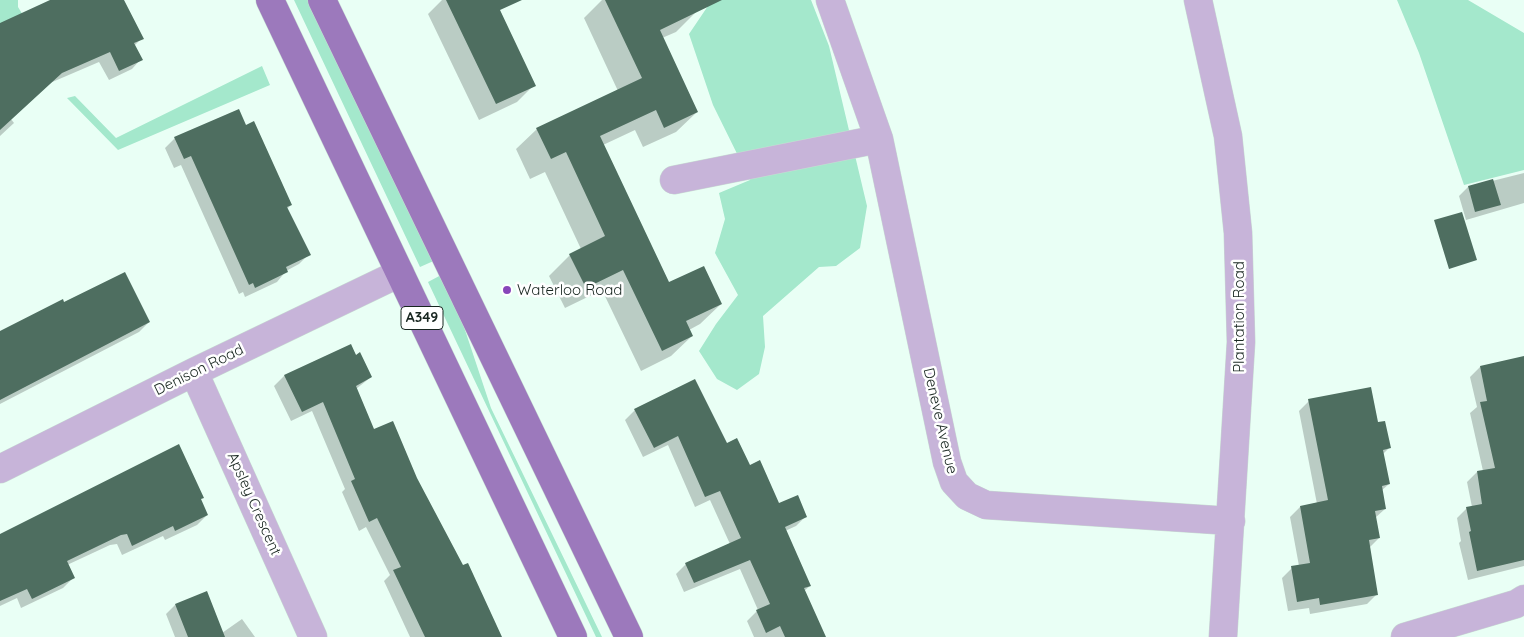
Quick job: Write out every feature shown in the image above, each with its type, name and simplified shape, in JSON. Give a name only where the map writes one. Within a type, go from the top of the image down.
[{"type":"main road","name":"A349","points":[[270,0],[573,637]]},
{"type":"main road","points":[[322,0],[629,637]]},
{"type":"street","name":"Deneve Avenue","points":[[830,0],[879,138],[947,462],[954,482],[967,496],[986,505],[1231,521]]},
{"type":"street","name":"Plantation Road","points":[[1198,0],[1228,136],[1238,233],[1241,342],[1223,637]]},
{"type":"street","points":[[674,180],[879,138]]},
{"type":"street","name":"Denison Road","points":[[0,469],[194,372],[400,273]]},
{"type":"street","name":"Apsley Crescent","points":[[194,372],[313,637]]},
{"type":"street","points":[[1405,637],[1521,607]]},
{"type":"green space","points":[[0,0],[18,0],[18,7],[26,20],[0,27]]},
{"type":"green space","points":[[294,0],[313,0],[438,259],[420,267]]},
{"type":"green space","points":[[712,0],[811,0],[829,46],[867,206],[860,248],[836,266],[819,267],[763,316],[765,347],[759,374],[737,390],[717,379],[699,351],[738,295],[715,253],[725,219],[719,193],[750,180],[713,105],[689,34]]},
{"type":"green space","points":[[1397,0],[1468,0],[1524,33],[1524,170],[1464,185],[1419,53]]},
{"type":"green space","points":[[262,66],[270,85],[118,150],[67,98],[75,96],[116,138]]},
{"type":"green space","points":[[443,274],[459,312],[491,408],[602,637],[596,637],[428,282]]},
{"type":"building","points":[[50,0],[124,0],[144,39],[134,43],[143,60],[119,71],[110,52],[62,73],[0,130],[0,23]]},
{"type":"building","points":[[446,0],[522,0],[500,10],[536,86],[496,104]]},
{"type":"building","points":[[605,0],[722,0],[660,30],[698,112],[664,128],[656,110],[600,136],[669,282],[704,266],[722,304],[686,321],[693,336],[662,351],[623,270],[586,288],[569,254],[605,236],[566,152],[551,159],[536,128],[642,78]]},
{"type":"building","points":[[239,109],[246,125],[254,121],[292,205],[287,207],[311,255],[286,267],[288,272],[255,288],[253,283],[249,285],[191,156],[184,159],[174,137]]},
{"type":"building","points":[[1493,179],[1501,205],[1475,212],[1468,186]]},
{"type":"building","points":[[1462,212],[1477,260],[1449,269],[1434,220]]},
{"type":"building","points":[[125,272],[150,322],[0,400],[0,331],[63,299],[64,302]]},
{"type":"building","points":[[351,344],[356,355],[360,352],[372,377],[356,386],[374,429],[393,421],[417,478],[463,565],[468,563],[502,637],[425,637],[393,570],[401,567],[377,518],[369,522],[351,481],[355,479],[323,402],[302,412],[284,375]]},
{"type":"building","points":[[1524,356],[1524,560],[1477,571],[1466,507],[1482,504],[1477,471],[1495,468],[1480,402],[1487,401],[1480,366]]},
{"type":"building","points":[[695,379],[727,443],[737,438],[750,465],[760,460],[779,503],[798,495],[807,517],[785,527],[811,586],[804,588],[826,637],[785,637],[780,626],[766,633],[756,610],[770,604],[750,560],[694,583],[685,563],[741,538],[720,491],[705,497],[678,436],[654,448],[634,409]]},
{"type":"building","points":[[1371,387],[1378,422],[1385,421],[1391,448],[1383,450],[1390,484],[1382,486],[1386,509],[1375,511],[1380,538],[1369,540],[1378,595],[1320,605],[1319,598],[1297,602],[1291,566],[1310,563],[1300,506],[1328,500],[1308,399]]},
{"type":"building","points":[[179,444],[204,498],[201,499],[208,515],[175,531],[173,526],[132,546],[127,534],[121,535],[67,561],[75,578],[32,599],[27,589],[0,601],[0,534]]},
{"type":"building","points":[[207,591],[225,637],[188,637],[175,604]]},
{"type":"place","name":"Waterloo Road","points":[[507,290]]}]
